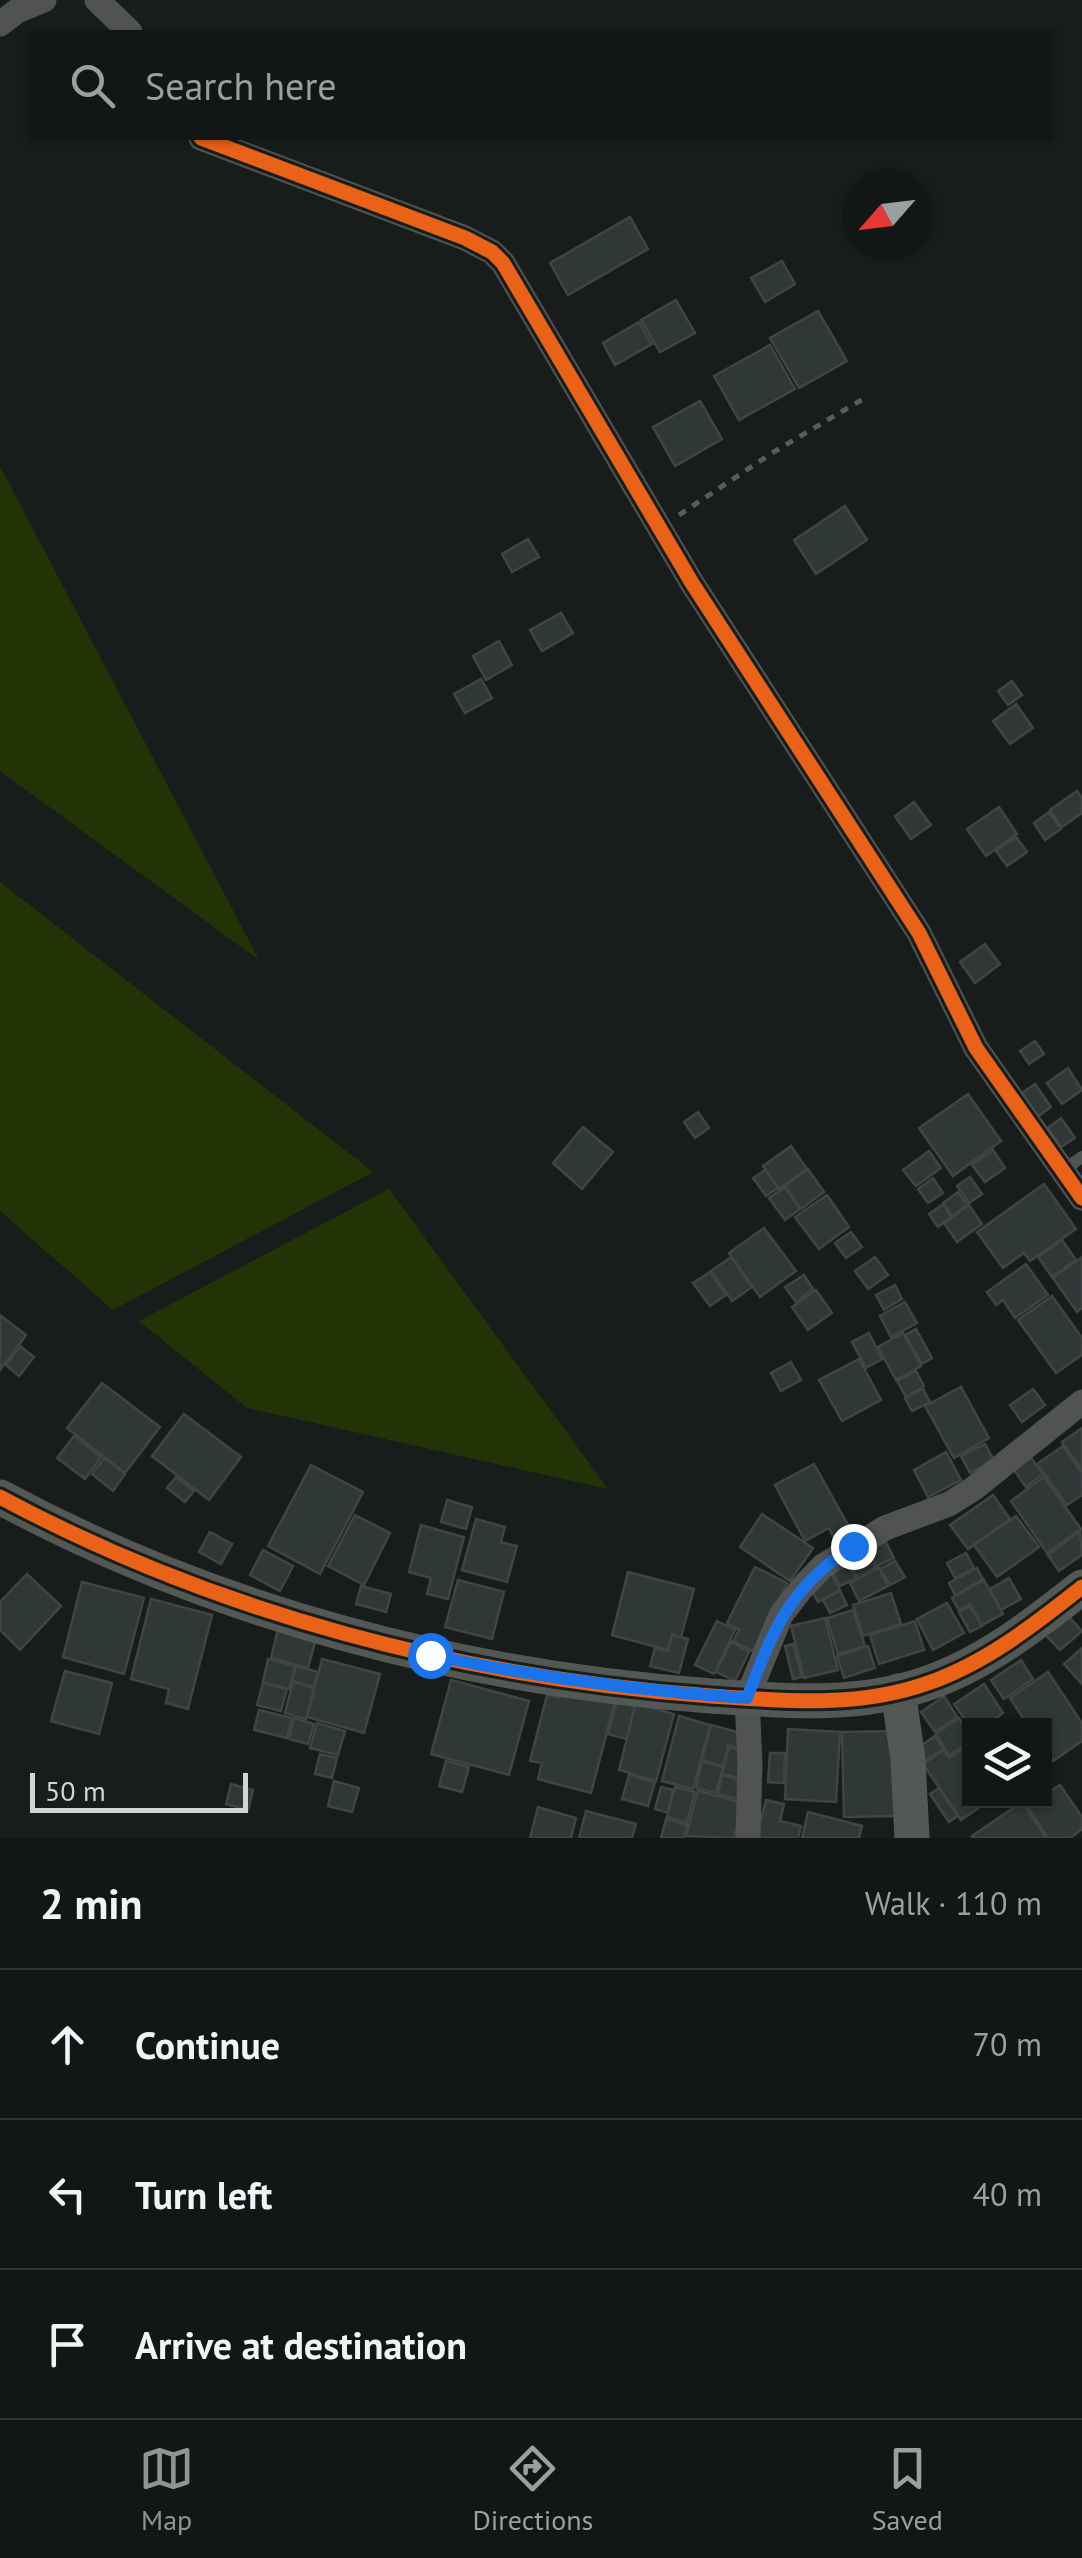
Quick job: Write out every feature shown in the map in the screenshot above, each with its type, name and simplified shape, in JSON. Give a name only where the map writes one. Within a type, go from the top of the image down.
[{"type":"street","points":[[0,24],[17,11],[44,0]]},
{"type":"street","points":[[97,0],[128,30]]},
{"type":"street","points":[[206,140],[465,238],[492,252],[513,276],[734,650],[919,933],[976,1048],[995,1078],[1072,1164],[1082,1198]]},
{"type":"street","points":[[748,1838],[747,1698],[781,1615],[823,1566],[885,1528],[973,1490],[1082,1402]]},
{"type":"street","points":[[0,1497],[50,1524],[156,1570],[249,1604],[368,1640],[538,1676],[666,1692],[854,1700],[898,1692],[928,1683],[988,1654],[1082,1586]]},
{"type":"street","points":[[898,1692],[908,1758],[912,1838]]},
{"type":"path","points":[[660,528],[772,453],[864,399]]},
{"type":"green space","points":[[0,466],[259,960],[0,771]]},
{"type":"green space","points":[[0,882],[373,1172],[113,1310],[0,1211]]},
{"type":"green space","points":[[389,1189],[608,1489],[247,1408],[139,1321]]},
{"type":"building","points":[[630,217],[648,249],[568,295],[550,263]]},
{"type":"building","points":[[782,261],[795,284],[765,302],[751,278]]},
{"type":"building","points":[[676,300],[695,333],[660,352],[641,320]]},
{"type":"building","points":[[818,311],[847,361],[799,388],[770,338]]},
{"type":"building","points":[[639,322],[652,344],[615,365],[603,343]]},
{"type":"building","points":[[770,345],[795,389],[739,420],[714,376]]},
{"type":"building","points":[[700,401],[722,439],[675,466],[653,427]]},
{"type":"building","points":[[845,506],[867,540],[816,574],[794,540]]},
{"type":"building","points":[[528,539],[539,557],[512,572],[502,554]]},
{"type":"building","points":[[561,613],[573,633],[542,651],[530,630]]},
{"type":"building","points":[[499,641],[512,665],[486,680],[473,656]]},
{"type":"building","points":[[481,679],[492,698],[465,713],[454,694]]},
{"type":"building","points":[[1012,681],[1022,695],[1008,705],[998,691]]},
{"type":"building","points":[[1016,704],[1033,728],[1010,744],[993,721]]},
{"type":"building","points":[[1077,791],[1082,798],[1082,813],[1062,827],[1050,810]]},
{"type":"building","points":[[914,802],[931,825],[911,839],[895,816]]},
{"type":"building","points":[[999,807],[1017,834],[986,856],[967,829]]},
{"type":"building","points":[[1049,812],[1061,829],[1045,840],[1034,823]]},
{"type":"building","points":[[1016,837],[1027,852],[1007,866],[996,851]]},
{"type":"building","points":[[985,944],[1000,964],[975,983],[960,962]]},
{"type":"building","points":[[1035,1041],[1044,1054],[1029,1064],[1020,1051]]},
{"type":"building","points":[[1068,1068],[1082,1090],[1062,1104],[1047,1083]]},
{"type":"building","points":[[1035,1084],[1051,1107],[1036,1118],[1019,1095]]},
{"type":"building","points":[[968,1094],[1001,1141],[953,1176],[919,1128]]},
{"type":"building","points":[[698,1112],[709,1128],[695,1138],[684,1122]]},
{"type":"building","points":[[1061,1118],[1075,1138],[1061,1147],[1048,1128]]},
{"type":"building","points":[[583,1127],[613,1152],[582,1189],[553,1163]]},
{"type":"building","points":[[791,1146],[807,1169],[779,1189],[763,1166]]},
{"type":"building","points":[[993,1150],[1005,1168],[985,1182],[972,1165]]},
{"type":"building","points":[[929,1151],[941,1168],[916,1186],[903,1170]]},
{"type":"building","points":[[808,1169],[824,1192],[801,1209],[785,1186]]},
{"type":"building","points":[[765,1170],[778,1188],[766,1196],[753,1178]]},
{"type":"building","points":[[970,1177],[982,1194],[969,1203],[957,1186]]},
{"type":"building","points":[[933,1178],[943,1193],[928,1203],[918,1189]]},
{"type":"building","points":[[1044,1184],[1076,1229],[1030,1261],[1024,1253],[1003,1268],[977,1232]]},
{"type":"building","points":[[785,1187],[800,1209],[785,1220],[769,1198]]},
{"type":"building","points":[[958,1192],[967,1205],[952,1216],[943,1203]]},
{"type":"building","points":[[827,1195],[849,1227],[819,1249],[795,1217]]},
{"type":"building","points":[[943,1204],[951,1217],[938,1227],[929,1214]]},
{"type":"building","points":[[969,1205],[982,1224],[957,1242],[944,1223]]},
{"type":"building","points":[[764,1228],[796,1271],[760,1297],[729,1253]]},
{"type":"building","points":[[851,1232],[862,1247],[846,1258],[835,1243]]},
{"type":"building","points":[[1062,1240],[1076,1260],[1052,1277],[1038,1257]]},
{"type":"building","points":[[731,1257],[752,1287],[732,1301],[711,1271]]},
{"type":"building","points":[[875,1257],[888,1275],[868,1289],[855,1271]]},
{"type":"building","points":[[1082,1257],[1082,1308],[1077,1312],[1053,1278]]},
{"type":"building","points":[[1026,1264],[1048,1295],[1015,1318],[1003,1300],[996,1305],[987,1292]]},
{"type":"building","points":[[710,1272],[726,1295],[710,1306],[693,1283]]},
{"type":"building","points":[[804,1275],[813,1289],[796,1302],[785,1287]]},
{"type":"building","points":[[895,1285],[902,1299],[884,1310],[876,1295]]},
{"type":"building","points":[[816,1290],[832,1313],[808,1330],[792,1307]]},
{"type":"building","points":[[1052,1296],[1082,1338],[1082,1355],[1056,1373],[1018,1320]]},
{"type":"building","points":[[905,1302],[917,1323],[891,1337],[880,1316]]},
{"type":"building","points":[[0,1315],[26,1335],[0,1370]]},
{"type":"building","points":[[916,1329],[932,1358],[922,1364],[905,1335]]},
{"type":"building","points":[[869,1333],[882,1359],[866,1368],[852,1342]]},
{"type":"building","points":[[903,1333],[921,1366],[896,1380],[878,1347]]},
{"type":"building","points":[[20,1346],[34,1357],[19,1376],[6,1365]]},
{"type":"building","points":[[859,1359],[881,1400],[842,1421],[819,1380]]},
{"type":"building","points":[[791,1362],[801,1380],[781,1391],[771,1373]]},
{"type":"building","points":[[916,1371],[924,1386],[906,1397],[897,1381]]},
{"type":"building","points":[[102,1383],[160,1427],[125,1473],[67,1428]]},
{"type":"building","points":[[961,1387],[989,1438],[954,1458],[925,1406]]},
{"type":"building","points":[[923,1389],[930,1402],[912,1411],[905,1398]]},
{"type":"building","points":[[1033,1389],[1045,1405],[1022,1422],[1010,1405]]},
{"type":"building","points":[[184,1414],[241,1457],[209,1500],[152,1456]]},
{"type":"building","points":[[1082,1428],[1082,1470],[1062,1442]]},
{"type":"building","points":[[74,1436],[101,1457],[85,1479],[57,1458]]},
{"type":"building","points":[[985,1444],[994,1460],[970,1473],[961,1456]]},
{"type":"building","points":[[1063,1446],[1082,1473],[1082,1495],[1067,1505],[1037,1464]]},
{"type":"building","points":[[946,1452],[961,1480],[928,1497],[914,1470]]},
{"type":"building","points":[[1029,1455],[1043,1474],[1026,1487],[1012,1467]]},
{"type":"building","points":[[104,1458],[125,1474],[113,1491],[92,1474]]},
{"type":"building","points":[[814,1464],[849,1527],[833,1536],[829,1528],[805,1541],[775,1485]]},
{"type":"building","points":[[311,1465],[363,1492],[320,1574],[268,1546]]},
{"type":"building","points":[[176,1477],[194,1491],[185,1502],[167,1488]]},
{"type":"building","points":[[1044,1477],[1081,1529],[1047,1553],[1011,1501]]},
{"type":"building","points":[[993,1495],[1010,1519],[968,1549],[950,1525]]},
{"type":"building","points":[[447,1500],[472,1507],[466,1529],[441,1522]]},
{"type":"building","points":[[762,1514],[813,1548],[790,1581],[740,1547]]},
{"type":"building","points":[[355,1515],[390,1533],[364,1585],[328,1566]]},
{"type":"building","points":[[1016,1516],[1039,1547],[997,1577],[974,1545]]},
{"type":"building","points":[[476,1519],[505,1527],[501,1542],[517,1546],[507,1582],[462,1570]]},
{"type":"building","points":[[421,1525],[464,1537],[448,1599],[427,1594],[431,1578],[409,1572]]},
{"type":"building","points":[[1080,1531],[1082,1555],[1059,1571],[1048,1555]]},
{"type":"building","points":[[210,1532],[232,1544],[221,1564],[199,1552]]},
{"type":"building","points":[[882,1535],[894,1558],[877,1566],[865,1544]]},
{"type":"building","points":[[864,1545],[876,1567],[858,1578],[846,1555]]},
{"type":"building","points":[[263,1550],[293,1566],[280,1591],[250,1575]]},
{"type":"building","points":[[966,1553],[974,1568],[955,1578],[947,1563]]},
{"type":"building","points":[[845,1557],[856,1578],[840,1586],[829,1565]]},
{"type":"building","points":[[895,1561],[905,1577],[890,1585],[880,1569]]},
{"type":"building","points":[[755,1567],[787,1583],[753,1651],[733,1642],[739,1630],[727,1623]]},
{"type":"building","points":[[879,1568],[888,1586],[859,1601],[850,1583]]},
{"type":"building","points":[[977,1568],[983,1579],[955,1595],[949,1583]]},
{"type":"building","points":[[830,1571],[840,1590],[818,1602],[808,1583]]},
{"type":"building","points":[[628,1572],[694,1589],[681,1637],[672,1634],[668,1650],[612,1635]]},
{"type":"building","points":[[27,1574],[61,1606],[20,1650],[0,1630],[0,1602]]},
{"type":"building","points":[[1009,1578],[1021,1599],[1001,1610],[990,1589]]},
{"type":"building","points":[[458,1580],[504,1592],[492,1639],[445,1627]]},
{"type":"building","points":[[984,1580],[1003,1614],[982,1625],[970,1604],[959,1610],[952,1598]]},
{"type":"building","points":[[82,1582],[144,1598],[124,1674],[63,1657]]},
{"type":"building","points":[[361,1586],[391,1594],[386,1612],[356,1604]]},
{"type":"building","points":[[840,1591],[847,1605],[830,1613],[823,1600]]},
{"type":"building","points":[[891,1593],[901,1624],[863,1636],[853,1605]]},
{"type":"building","points":[[151,1599],[212,1615],[188,1709],[166,1703],[169,1689],[131,1679]]},
{"type":"building","points":[[947,1603],[964,1633],[933,1650],[917,1619]]},
{"type":"building","points":[[970,1606],[982,1626],[970,1632],[959,1612]]},
{"type":"building","points":[[853,1610],[865,1646],[838,1654],[827,1618]]},
{"type":"building","points":[[1065,1612],[1082,1631],[1060,1650],[1043,1632]]},
{"type":"building","points":[[825,1618],[838,1670],[804,1678],[791,1626]]},
{"type":"building","points":[[717,1621],[735,1630],[714,1674],[695,1665]]},
{"type":"building","points":[[915,1621],[924,1650],[879,1664],[870,1635]]},
{"type":"building","points":[[278,1629],[316,1639],[308,1668],[271,1658]]},
{"type":"building","points":[[672,1635],[688,1639],[679,1673],[650,1666],[655,1648],[668,1651]]},
{"type":"building","points":[[731,1642],[749,1652],[735,1681],[716,1672]]},
{"type":"building","points":[[793,1644],[802,1677],[793,1679],[785,1646]]},
{"type":"building","points":[[868,1646],[875,1668],[844,1678],[837,1656]]},
{"type":"building","points":[[1082,1648],[1082,1684],[1064,1664]]},
{"type":"building","points":[[268,1659],[295,1666],[289,1689],[263,1682]]},
{"type":"building","points":[[322,1659],[380,1674],[364,1733],[307,1717]]},
{"type":"building","points":[[1021,1660],[1033,1679],[1004,1699],[991,1680]]},
{"type":"building","points":[[296,1666],[318,1672],[314,1687],[292,1681]]},
{"type":"building","points":[[65,1671],[112,1683],[99,1734],[51,1721]]},
{"type":"building","points":[[1048,1672],[1082,1723],[1082,1741],[1053,1761],[1052,1718],[1023,1718],[1010,1698]]},
{"type":"building","points":[[451,1680],[529,1701],[509,1775],[431,1754]]},
{"type":"building","points":[[293,1682],[314,1688],[306,1719],[285,1713]]},
{"type":"building","points":[[263,1683],[287,1689],[281,1711],[257,1705]]},
{"type":"building","points":[[984,1684],[1003,1713],[996,1718],[964,1718],[954,1704]]},
{"type":"building","points":[[562,1687],[615,1701],[591,1793],[538,1779],[542,1763],[530,1761],[547,1695],[559,1698]]},
{"type":"building","points":[[944,1696],[957,1717],[935,1732],[921,1712]]},
{"type":"building","points":[[617,1701],[635,1706],[627,1739],[608,1734]]},
{"type":"building","points":[[636,1703],[674,1714],[656,1781],[619,1770]]},
{"type":"building","points":[[259,1710],[292,1718],[287,1738],[254,1730]]},
{"type":"building","points":[[679,1716],[710,1725],[693,1789],[662,1781]]},
{"type":"building","points":[[294,1718],[314,1724],[308,1744],[289,1739]]},
{"type":"building","points":[[959,1718],[962,1747],[949,1755],[936,1734]]},
{"type":"building","points":[[317,1723],[345,1731],[338,1755],[310,1748]]},
{"type":"building","points":[[711,1725],[748,1735],[744,1750],[728,1745],[723,1766],[702,1760]]},
{"type":"building","points":[[788,1729],[840,1732],[836,1802],[785,1799]]},
{"type":"building","points":[[898,1731],[899,1816],[844,1817],[842,1732]]},
{"type":"building","points":[[935,1736],[943,1749],[924,1761],[916,1749]]},
{"type":"building","points":[[729,1747],[749,1753],[742,1779],[722,1774]]},
{"type":"building","points":[[962,1749],[962,1808],[978,1808],[961,1820],[923,1764],[944,1750],[949,1758]]},
{"type":"building","points":[[770,1753],[785,1753],[784,1783],[768,1782]]},
{"type":"building","points":[[320,1754],[337,1758],[332,1778],[315,1774]]},
{"type":"building","points":[[446,1761],[469,1767],[462,1792],[439,1786]]},
{"type":"building","points":[[702,1761],[723,1767],[716,1793],[696,1788]]},
{"type":"building","points":[[629,1775],[655,1782],[648,1806],[622,1799]]},
{"type":"building","points":[[722,1775],[747,1782],[742,1800],[718,1794]]},
{"type":"building","points":[[334,1781],[359,1788],[352,1812],[328,1806]]},
{"type":"building","points":[[231,1784],[253,1790],[248,1810],[226,1804]]},
{"type":"building","points":[[1060,1785],[1082,1817],[1082,1829],[1070,1838],[1048,1838],[1028,1808],[1052,1808],[1052,1790]]},
{"type":"building","points":[[661,1787],[673,1790],[668,1813],[655,1809]]},
{"type":"building","points":[[675,1787],[695,1792],[687,1823],[667,1817]]},
{"type":"building","points":[[939,1788],[958,1816],[949,1822],[930,1794]]},
{"type":"building","points":[[698,1791],[743,1803],[734,1838],[686,1836]]},
{"type":"building","points":[[766,1800],[784,1804],[780,1821],[801,1826],[798,1838],[756,1838]]},
{"type":"building","points":[[538,1807],[576,1818],[571,1838],[530,1838]]},
{"type":"building","points":[[1013,1808],[1026,1808],[1046,1838],[973,1838]]},
{"type":"building","points":[[586,1811],[636,1824],[632,1838],[579,1838]]},
{"type":"building","points":[[808,1812],[862,1826],[859,1838],[802,1838]]},
{"type":"building","points":[[666,1819],[687,1825],[684,1838],[661,1838]]},
{"type":"cycle path","points":[[206,140],[465,238],[492,252],[503,263],[692,583],[919,933],[976,1048],[1082,1198]]},
{"type":"cycle path","points":[[0,1497],[168,1575],[345,1634],[526,1674],[711,1696],[821,1701],[902,1691],[949,1675],[990,1654],[1082,1587]]},
{"type":"route","points":[[430,1655],[596,1684],[747,1698],[781,1615],[823,1566],[853,1546]]}]
